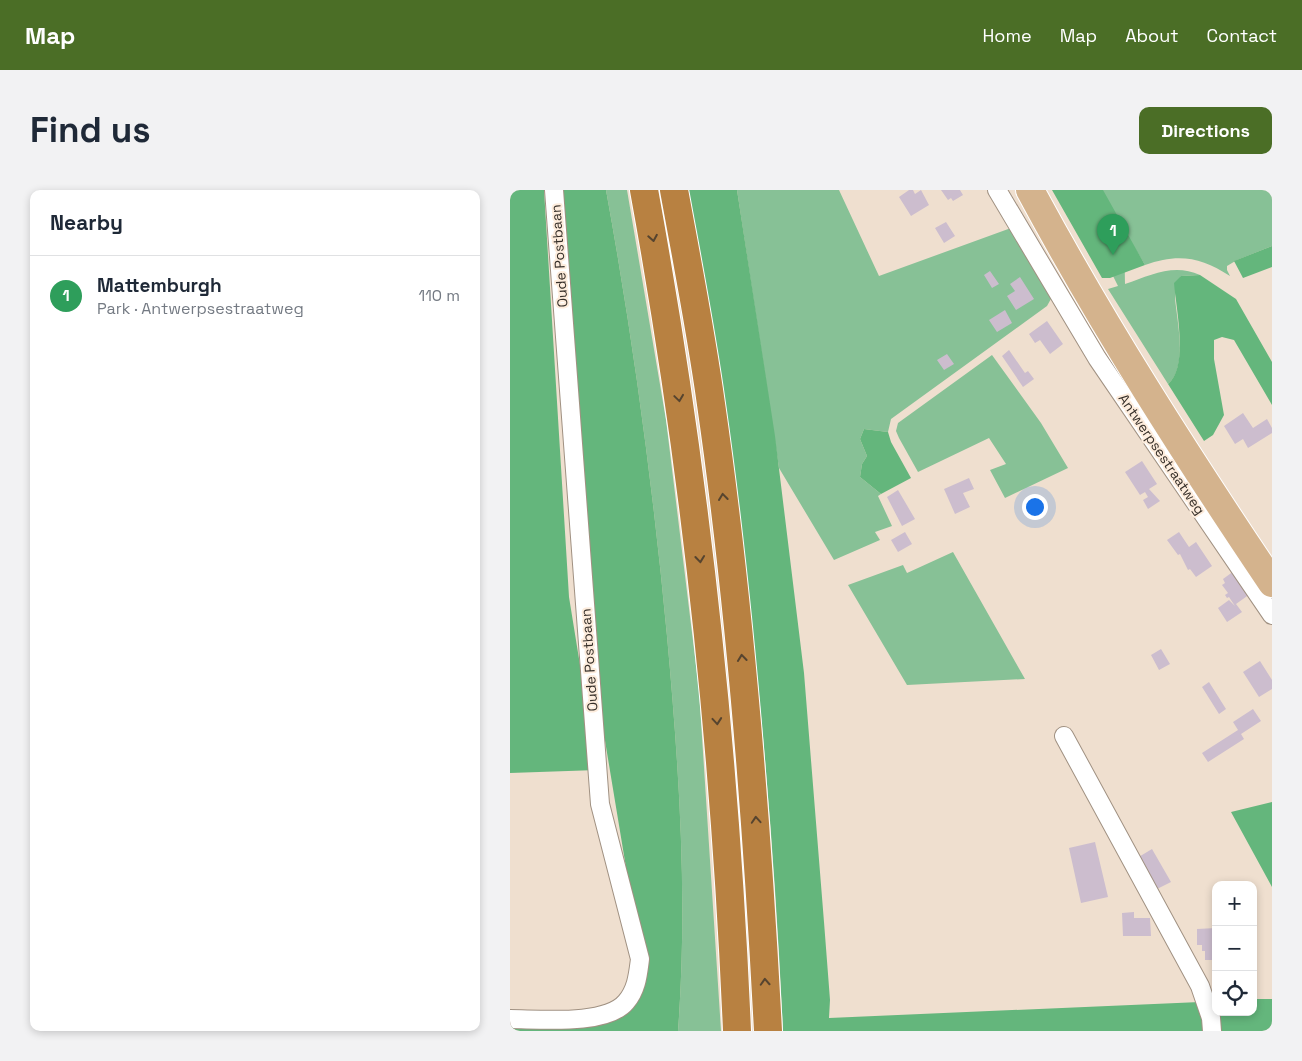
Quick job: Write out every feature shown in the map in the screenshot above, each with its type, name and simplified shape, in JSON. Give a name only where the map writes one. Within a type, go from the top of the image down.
[{"type":"highway","points":[[644,190],[679,397],[705,601],[726,826],[737,1031]]},
{"type":"highway","points":[[674,190],[711,403],[743,668],[754,795],[768,1031]]},
{"type":"main road","name":"Antwerpsestraatweg","points":[[1030,190],[1067,285],[1272,583]]},
{"type":"street","name":"Oude Postbaan","points":[[510,1019],[566,1020],[610,1013],[626,1003],[636,985],[640,959],[600,804],[554,190]]},
{"type":"street","name":"Antwerpsestraatweg","points":[[997,190],[1067,285],[1097,358],[1272,615]]},
{"type":"street","points":[[1064,736],[1200,986],[1211,1018],[1212,1031]]},
{"type":"green space","points":[[510,190],[544,190],[569,597],[597,770],[510,773]]},
{"type":"green space","points":[[557,190],[606,190],[633,357],[655,524],[675,735],[682,882],[681,981],[678,1031],[510,1031],[510,1026],[604,1021],[643,970],[587,632]]},
{"type":"green space","points":[[606,190],[627,190],[666,420],[699,690],[721,1031],[678,1031],[681,982],[682,883],[681,834],[671,685],[655,524],[641,413],[625,301]]},
{"type":"green space","points":[[688,190],[737,190],[775,436],[804,673],[830,1000],[829,1018],[1200,1002],[1205,1031],[783,1031],[770,820],[750,609],[723,399]]},
{"type":"green space","points":[[737,190],[839,190],[879,276],[1011,228],[1052,297],[1047,306],[891,419],[888,432],[864,429],[860,439],[867,456],[862,464],[860,477],[881,494],[878,496],[892,526],[875,532],[880,540],[834,560],[779,468]]},
{"type":"green space","points":[[1052,190],[1103,190],[1145,265],[1110,278],[1102,278]]},
{"type":"green space","points":[[1070,190],[1272,190],[1272,246],[1227,266],[1230,276],[1209,265],[1189,259],[1168,259],[1145,265],[1124,230],[1125,284],[1153,274],[1172,270],[1181,270],[1200,275],[1181,276],[1176,290],[1180,356],[1178,367],[1168,384],[1108,289],[1118,286]]},
{"type":"green space","points":[[1272,246],[1272,267],[1243,278],[1234,261]]},
{"type":"green space","points":[[1200,275],[1236,299],[1272,362],[1272,405],[1234,340],[1222,337],[1214,340],[1214,359],[1224,415],[1213,435],[1204,441],[1168,384],[1174,376],[1180,351],[1179,322],[1174,283],[1181,276]]},
{"type":"green space","points":[[992,355],[1041,423],[1068,468],[1005,498],[990,470],[1006,464],[989,438],[918,472],[896,431],[898,423]]},
{"type":"green space","points":[[864,429],[888,432],[891,442],[911,478],[881,494],[860,477],[862,464],[867,456],[860,439]]},
{"type":"green space","points":[[953,552],[1025,679],[907,685],[848,585],[903,565],[907,573]]},
{"type":"green space","points":[[1272,802],[1272,887],[1231,812]]},
{"type":"green space","points":[[1257,999],[1272,999],[1272,1031],[1220,1031],[1217,1016],[1257,1016]]},
{"type":"building","points":[[909,190],[913,190],[915,194],[921,190],[929,205],[911,216],[899,197]]},
{"type":"building","points":[[941,190],[960,190],[963,195],[953,201],[951,198],[948,200]]},
{"type":"building","points":[[946,222],[955,236],[944,243],[935,228]]},
{"type":"building","points":[[990,271],[999,284],[992,288],[984,275]]},
{"type":"building","points":[[1020,277],[1034,299],[1016,310],[1007,296],[1015,291],[1010,284]]},
{"type":"building","points":[[1005,310],[1012,323],[997,332],[989,320]]},
{"type":"building","points":[[1047,321],[1063,344],[1050,354],[1040,340],[1035,343],[1029,334]]},
{"type":"building","points":[[1009,350],[1025,373],[1028,371],[1034,379],[1023,387],[1002,356]]},
{"type":"building","points":[[947,354],[954,364],[944,370],[937,360]]},
{"type":"building","points":[[1243,413],[1253,428],[1267,419],[1272,428],[1272,433],[1248,448],[1243,439],[1235,444],[1224,426]]},
{"type":"building","points":[[1142,461],[1157,484],[1149,489],[1160,501],[1148,509],[1143,500],[1148,497],[1145,492],[1140,495],[1125,472]]},
{"type":"building","points":[[969,478],[974,489],[963,493],[970,507],[955,514],[944,489]]},
{"type":"building","points":[[898,490],[915,519],[902,526],[887,497]]},
{"type":"building","points":[[905,532],[912,544],[898,552],[891,540]]},
{"type":"building","points":[[1179,532],[1189,547],[1196,542],[1212,566],[1196,577],[1190,569],[1188,570],[1180,554],[1178,555],[1167,540]]},
{"type":"building","points":[[1234,571],[1250,594],[1236,604],[1242,612],[1227,622],[1218,608],[1229,600],[1235,606],[1229,597],[1227,598],[1225,595],[1228,593],[1222,585],[1225,583],[1223,579]]},
{"type":"building","points":[[1161,649],[1170,664],[1159,670],[1151,655]]},
{"type":"building","points":[[1260,661],[1272,680],[1272,689],[1259,697],[1243,672]]},
{"type":"building","points":[[1209,682],[1226,709],[1219,714],[1202,687]]},
{"type":"building","points":[[1253,709],[1261,721],[1241,734],[1244,739],[1208,762],[1202,753],[1238,730],[1233,722]]},
{"type":"building","points":[[1095,842],[1108,897],[1081,903],[1069,848]]},
{"type":"building","points":[[1152,849],[1171,882],[1155,890],[1137,858]]},
{"type":"building","points":[[1134,912],[1134,918],[1150,918],[1151,936],[1123,936],[1122,913]]},
{"type":"building","points":[[1212,928],[1212,960],[1205,960],[1205,951],[1202,951],[1202,945],[1197,945],[1197,929]]},
{"type":"place","name":"Mattemburgh","points":[[1113,255]]}]
